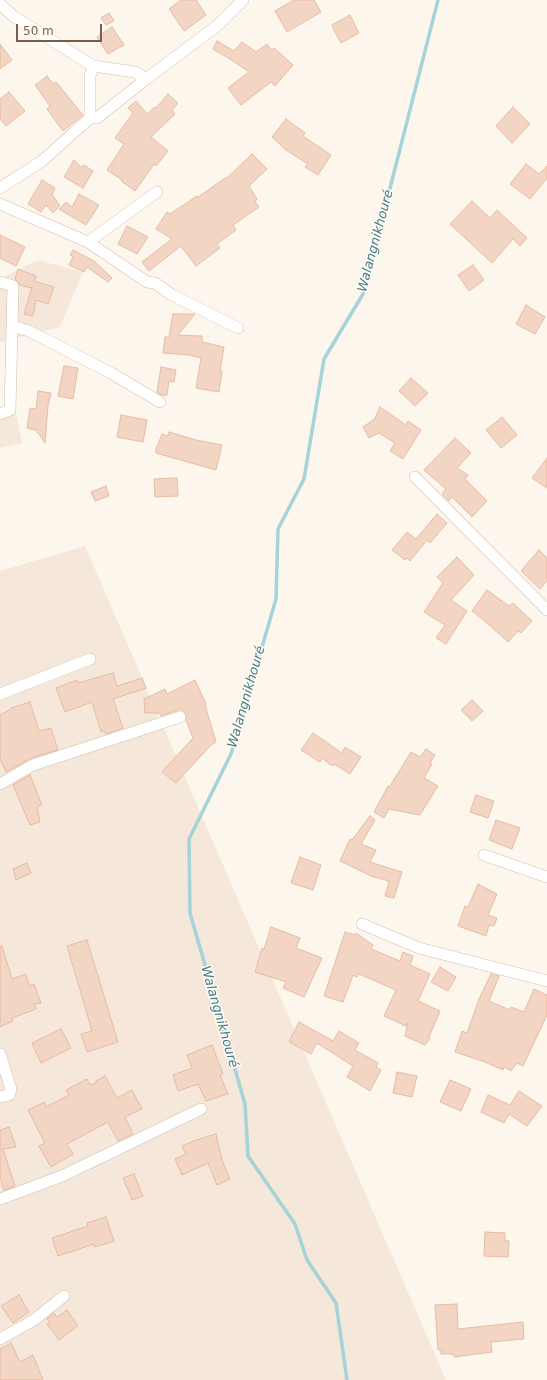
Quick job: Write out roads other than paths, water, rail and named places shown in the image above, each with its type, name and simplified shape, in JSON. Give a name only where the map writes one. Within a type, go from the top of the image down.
[{"type":"street","points":[[0,188],[42,161],[90,118],[97,118],[218,25],[243,0]]},
{"type":"street","points":[[0,4],[13,16],[93,66],[135,72],[146,79]]},
{"type":"street","points":[[90,118],[90,76],[93,66]]},
{"type":"street","points":[[88,242],[157,192]]},
{"type":"street","points":[[0,204],[88,242],[147,282],[155,283],[172,295],[238,328]]},
{"type":"street","points":[[0,282],[13,286],[10,410],[0,414]]},
{"type":"street","points":[[12,326],[29,331],[111,373],[160,402]]},
{"type":"street","points":[[415,477],[547,610]]},
{"type":"street","points":[[0,694],[90,658]]},
{"type":"street","points":[[0,784],[33,765],[180,717]]},
{"type":"street","points":[[484,855],[547,877]]},
{"type":"street","points":[[362,924],[419,948],[547,981]]},
{"type":"street","points":[[0,1054],[11,1089],[9,1095],[0,1097]]},
{"type":"street","points":[[0,1199],[62,1176],[201,1109]]},
{"type":"street","points":[[0,1339],[34,1320],[64,1296]]},
{"type":"waterway","name":"Walangnikhouré","points":[[347,1380],[336,1303],[307,1260],[295,1224],[248,1156],[245,1104],[190,913],[189,839],[231,754],[276,599],[278,529],[304,479],[324,359],[363,294],[438,0]]}]
